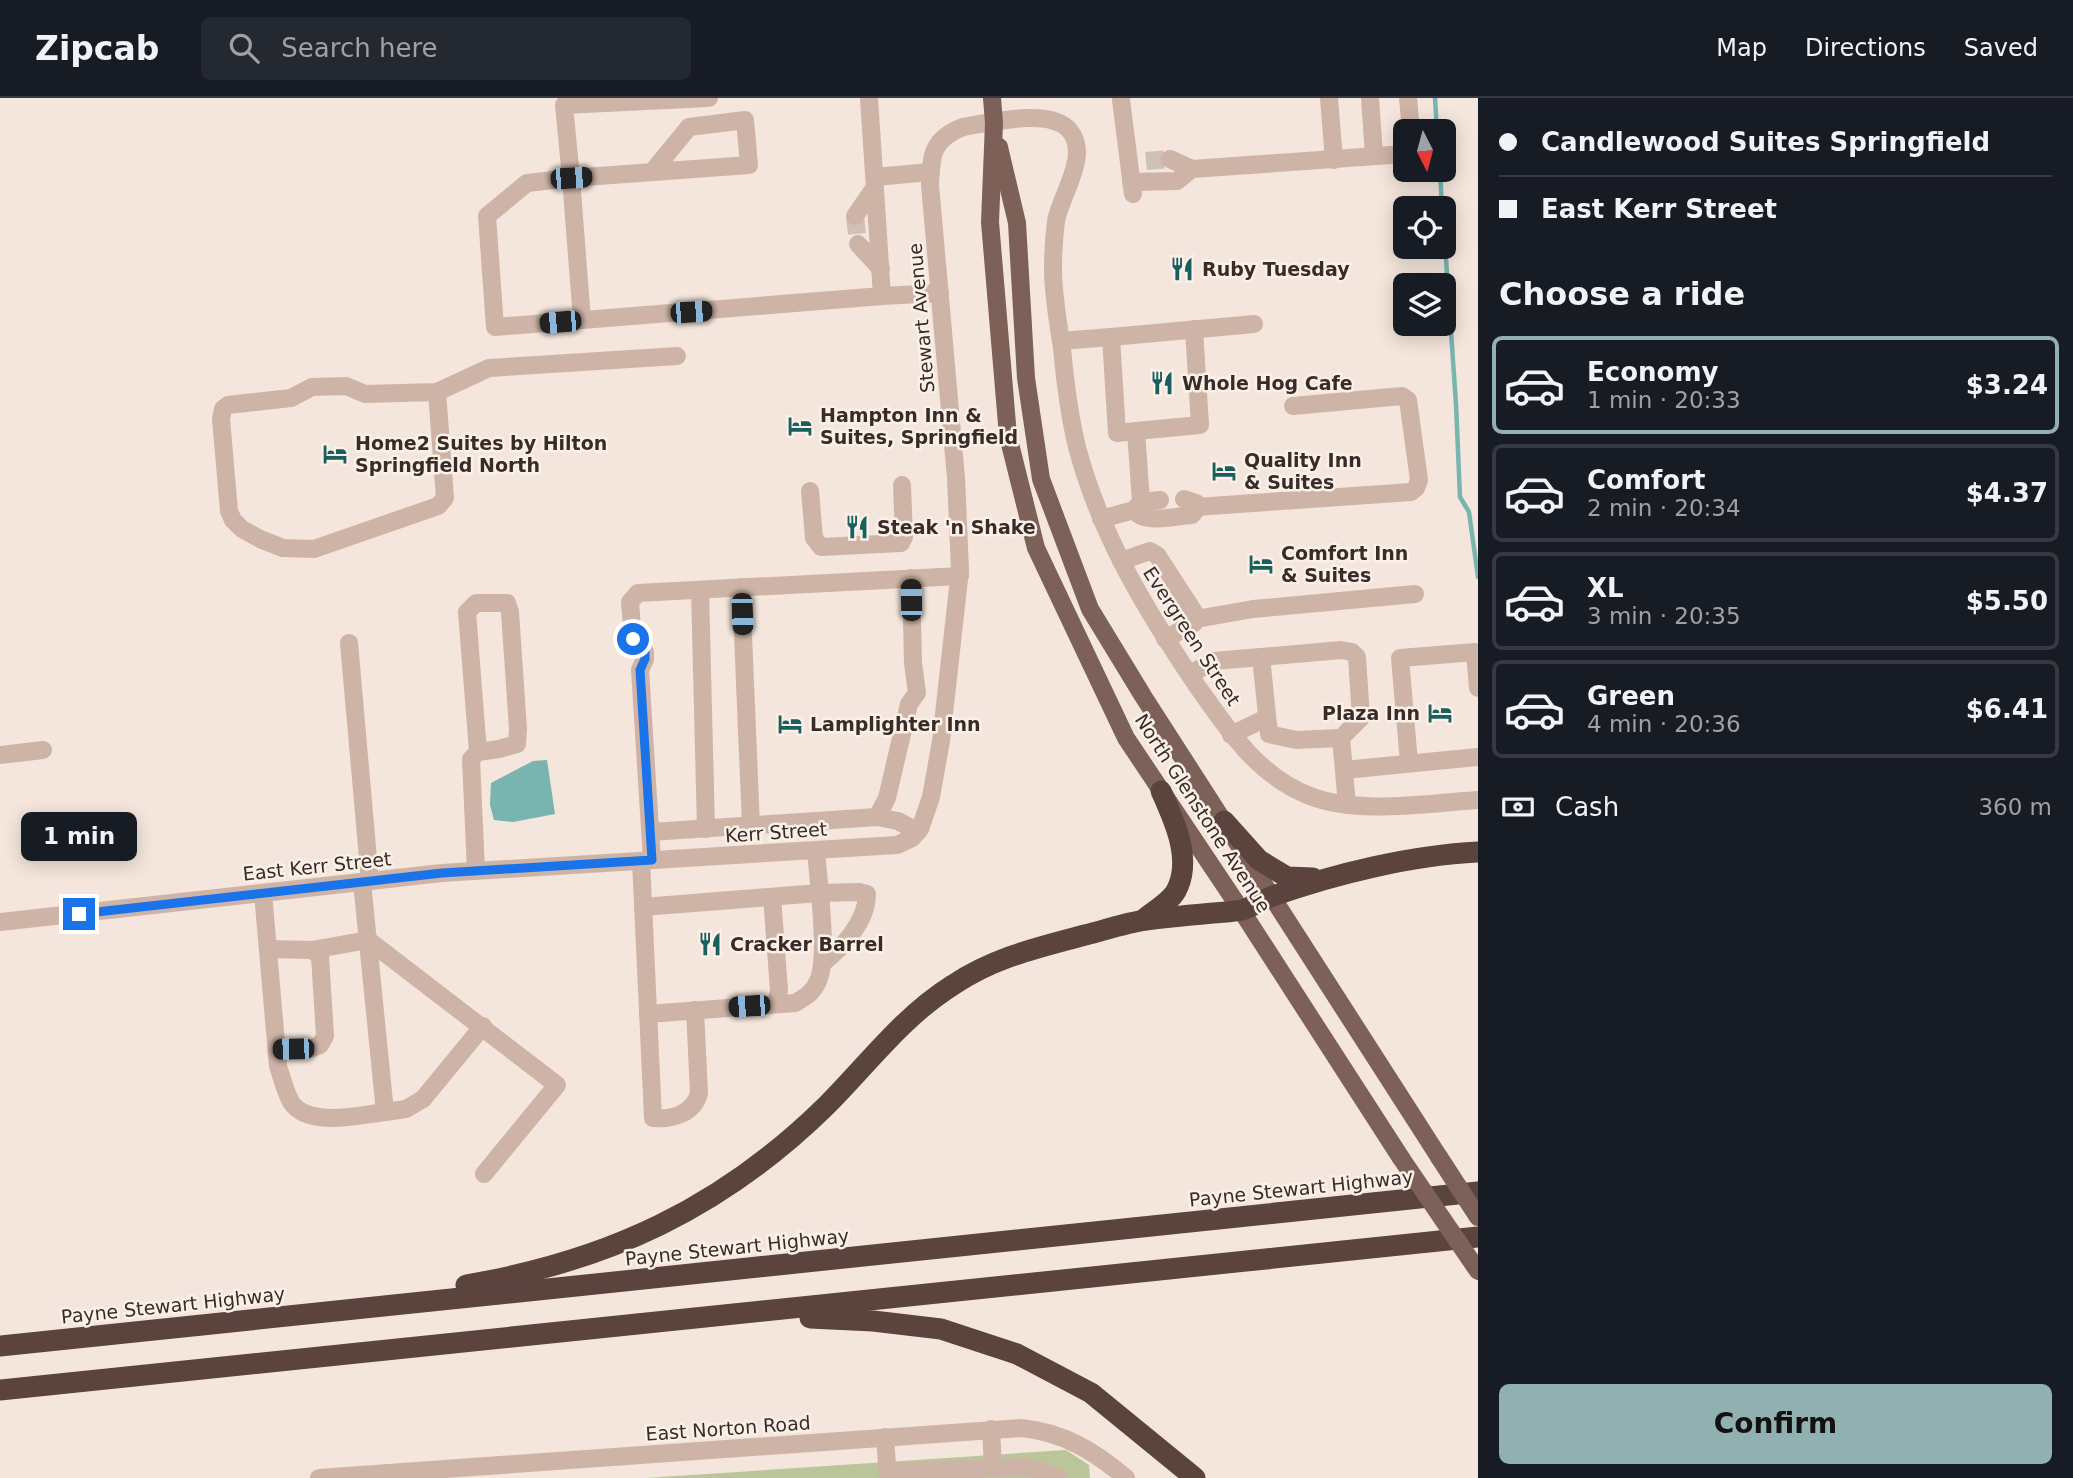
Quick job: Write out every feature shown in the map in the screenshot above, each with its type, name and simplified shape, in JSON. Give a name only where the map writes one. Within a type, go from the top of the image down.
[{"type":"highway","points":[[1143,920],[1176,893],[1182,870],[1181,845],[1175,821],[1161,791]]},
{"type":"highway","points":[[1224,821],[1259,860],[1287,877],[1336,877]]},
{"type":"highway","points":[[256,1320],[521,1275],[582,1259],[640,1236],[724,1189],[776,1151],[825,1106],[902,1024],[954,983],[992,963],[1031,948],[1143,920],[1241,910],[1272,897],[1336,877],[1436,855],[1478,852]]},
{"type":"highway","name":"Payne Stewart Highway","points":[[0,1346],[1478,1192]]},
{"type":"highway","points":[[0,1390],[1478,1237]]},
{"type":"highway","points":[[616,1327],[705,1319],[789,1317],[873,1321],[941,1329],[1017,1354],[1075,1384],[1115,1410],[1195,1478]]},
{"type":"main road","name":"North Glenstone Avenue","points":[[992,98],[994,123],[990,222],[1008,436],[1035,548],[1126,738],[1478,1271]]},
{"type":"main road","name":"North Glenstone Avenue","points":[[994,123],[1017,223],[1026,378],[1041,480],[1090,609],[1143,696],[1478,1217]]},
{"type":"street","points":[[582,320],[564,105],[709,98]]},
{"type":"street","points":[[869,98],[882,296]]},
{"type":"street","points":[[1329,98],[1334,160]]},
{"type":"street","points":[[1370,98],[1374,156]]},
{"type":"street","points":[[1408,98],[1410,119]]},
{"type":"street","points":[[1121,100],[1137,162],[1132,188],[1177,181],[1192,169]]},
{"type":"street","name":"Evergreen Street","points":[[994,123],[1032,118],[1048,119],[1067,127],[1076,143],[1076,162],[1060,206],[1054,237],[1053,274],[1072,424],[1082,466],[1101,519],[1121,561],[1165,639],[1231,735],[1255,761],[1282,782],[1311,797],[1347,805],[1478,800]]},
{"type":"street","points":[[653,171],[689,127],[745,120],[749,165],[527,183],[487,216],[495,327],[940,293]]},
{"type":"street","name":"Stewart Avenue","points":[[915,835],[923,823],[937,770],[960,576],[957,478],[931,172],[933,152],[947,135],[963,127],[994,123]]},
{"type":"street","points":[[1170,159],[1192,169],[1393,155]]},
{"type":"street","points":[[855,216],[875,182],[931,172]]},
{"type":"street","points":[[858,244],[881,270]]},
{"type":"street","points":[[1061,341],[1254,324]]},
{"type":"street","points":[[1111,337],[1117,433],[1200,425],[1195,329]]},
{"type":"street","points":[[437,391],[445,498],[438,506],[314,549],[283,548],[242,529],[233,520],[226,499],[221,419],[223,409],[228,405],[291,398],[312,387],[346,386],[365,394],[437,391],[489,368],[677,356]]},
{"type":"street","points":[[1136,431],[1137,506],[1141,517],[1192,515],[1190,503],[1411,492],[1416,488],[1419,480],[1408,400],[1402,396],[1293,406]]},
{"type":"street","points":[[810,491],[814,538],[821,547],[901,543],[904,537],[902,485]]},
{"type":"street","points":[[1101,519],[1160,500]]},
{"type":"street","points":[[1121,561],[1144,552],[1150,551],[1157,555],[1196,619]]},
{"type":"street","points":[[695,1010],[699,1093],[696,1103],[688,1112],[662,1119],[653,1118],[643,907],[651,832],[640,670],[645,652],[633,639],[630,602],[638,593],[960,576]]},
{"type":"street","points":[[877,817],[887,797],[909,704],[917,693],[913,663],[911,578]]},
{"type":"street","points":[[741,587],[751,826]]},
{"type":"street","points":[[700,590],[706,829]]},
{"type":"street","points":[[1165,639],[1194,623],[1196,619],[1253,609],[1415,594]]},
{"type":"street","points":[[476,871],[471,759],[478,751],[517,744],[510,612],[507,603],[476,603],[467,612],[478,751]]},
{"type":"street","points":[[349,643],[368,940],[385,1112]]},
{"type":"street","points":[[1190,674],[1214,661],[1342,650],[1352,652],[1357,657],[1362,718],[1341,738],[1296,740],[1269,734],[1261,657]]},
{"type":"street","points":[[1409,763],[1400,658],[1475,652],[1478,688]]},
{"type":"street","points":[[1231,735],[1266,718]]},
{"type":"street","points":[[1341,738],[1347,805]]},
{"type":"street","points":[[0,755],[43,750]]},
{"type":"street","points":[[1344,770],[1478,757]]},
{"type":"street","points":[[651,832],[877,817],[898,821],[915,835]]},
{"type":"street","name":"Kerr Street","points":[[646,861],[897,845],[915,835]]},
{"type":"street","points":[[648,1014],[795,1003],[809,995],[818,982],[823,963],[816,850]]},
{"type":"street","name":"East Kerr Street","points":[[0,922],[366,881],[476,871],[646,861]]},
{"type":"street","points":[[263,893],[277,1049],[284,1086],[293,1105],[310,1117],[342,1118],[406,1109],[423,1099],[483,1026]]},
{"type":"street","points":[[643,907],[819,893],[867,894],[867,905],[843,947],[823,963]]},
{"type":"street","points":[[772,897],[779,990],[776,1004]]},
{"type":"street","points":[[268,949],[312,950],[368,940],[557,1085],[484,1174]]},
{"type":"street","points":[[277,1049],[310,1049],[320,1045],[325,1035],[320,956],[312,950]]},
{"type":"street","name":"East Norton Road","points":[[319,1478],[885,1437],[1034,1429],[1063,1436],[1096,1454],[1119,1476]]},
{"type":"street","points":[[991,1430],[993,1467]]},
{"type":"street","points":[[885,1437],[888,1475],[1028,1466],[1058,1478]]},
{"type":"green space","points":[[1066,1450],[1089,1465],[1090,1478],[646,1478]]},
{"type":"water","points":[[547,760],[555,814],[513,822],[494,820],[490,805],[491,783],[533,761]]},
{"type":"waterway","points":[[1435,98],[1436,119]]},
{"type":"waterway","points":[[1441,182],[1441,196]]},
{"type":"waterway","points":[[1446,259],[1460,497],[1469,512],[1478,577]]},
{"type":"tunnel","points":[[1146,161],[1170,159]]},
{"type":"tunnel","points":[[855,216],[858,244]]},
{"type":"place","name":"Ruby Tuesday","points":[[1182,269]]},
{"type":"place","name":"Whole Hog Cafe","points":[[1162,383]]},
{"type":"place","name":"Hampton Inn & Suites, Springfield","points":[[800,426]]},
{"type":"place","name":"Home2 Suites by Hilton Springfield North","points":[[335,454]]},
{"type":"place","name":"Quality Inn & Suites","points":[[1224,471]]},
{"type":"place","name":"Steak 'n Shake","points":[[857,527]]},
{"type":"place","name":"Comfort Inn & Suites","points":[[1261,564]]},
{"type":"place","name":"Plaza Inn","points":[[1440,713]]},
{"type":"place","name":"Lamplighter Inn","points":[[790,724]]},
{"type":"place","name":"Cracker Barrel","points":[[710,944]]},
{"type":"route","points":[[79,914],[442,873],[652,860],[640,670],[645,652],[633,639]]}]
